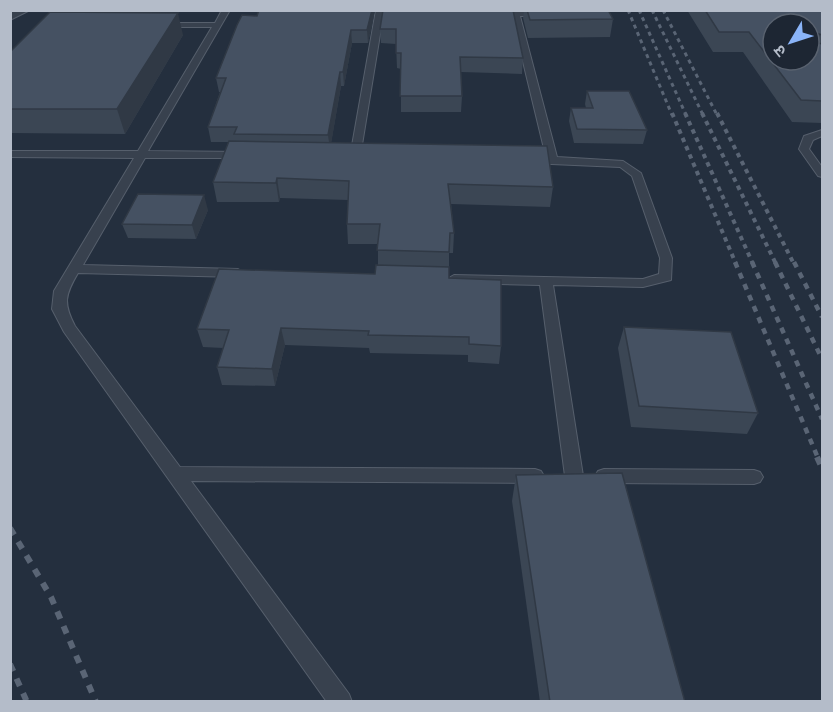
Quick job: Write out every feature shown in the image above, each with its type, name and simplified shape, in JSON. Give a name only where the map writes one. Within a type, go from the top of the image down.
[{"type":"street","points":[[10,15],[22,10]]},
{"type":"lane","points":[[226,10],[61,291],[59,309],[69,328],[341,702]]},
{"type":"lane","points":[[355,157],[380,11],[391,12]]},
{"type":"lane","points":[[516,12],[552,160]]},
{"type":"lane","points":[[482,13],[551,14]]},
{"type":"lane","points":[[149,25],[217,25]]},
{"type":"lane","points":[[822,133],[808,138],[804,149],[822,174]]},
{"type":"lane","points":[[10,154],[261,155]]},
{"type":"lane","points":[[440,278],[643,284],[666,277],[666,258],[637,175],[623,164],[517,160]]},
{"type":"lane","points":[[74,269],[251,273]]},
{"type":"lane","points":[[546,281],[562,476]]},
{"type":"lane","points":[[175,474],[754,477]]},
{"type":"building","points":[[259,10],[372,10],[367,30],[351,30],[328,135],[234,134],[237,127],[208,127],[226,78],[216,78],[237,25],[242,15],[257,16]]},
{"type":"building","points":[[383,10],[513,10],[523,58],[460,57],[462,96],[400,96],[401,53],[396,53],[396,29],[380,29]]},
{"type":"building","points":[[527,10],[608,10],[613,19],[530,20]]},
{"type":"building","points":[[705,10],[822,10],[822,35],[821,12],[761,12],[761,48],[749,32],[719,32]]},
{"type":"building","points":[[50,12],[178,13],[117,109],[10,109],[10,52]]},
{"type":"building","points":[[822,44],[822,101],[801,100],[780,72],[821,72]]},
{"type":"building","points":[[587,91],[629,91],[647,130],[577,129],[571,108],[593,108]]},
{"type":"building","points":[[229,141],[547,146],[553,187],[448,184],[454,233],[450,233],[449,252],[377,250],[380,224],[347,224],[349,181],[277,178],[276,183],[213,182]]},
{"type":"building","points":[[138,194],[204,195],[192,225],[122,224]]},
{"type":"building","points":[[376,265],[449,267],[449,278],[501,280],[501,346],[469,344],[469,337],[368,335],[369,331],[281,328],[272,369],[217,367],[229,330],[197,329],[219,269],[375,274]]},
{"type":"building","points":[[624,327],[731,332],[758,413],[639,406]]},
{"type":"building","points":[[622,473],[685,702],[550,702],[516,475]]},
{"type":"railway","points":[[628,10],[672,115]]},
{"type":"railway","points":[[639,10],[686,115]]},
{"type":"railway","points":[[652,10],[703,115]]},
{"type":"railway","points":[[663,10],[717,115]]},
{"type":"railway","points":[[672,113],[736,264]]},
{"type":"railway","points":[[685,113],[753,264]]},
{"type":"railway","points":[[702,113],[776,264]]},
{"type":"railway","points":[[717,113],[794,264]]},
{"type":"railway","points":[[735,262],[818,458]]},
{"type":"railway","points":[[752,262],[822,419]]},
{"type":"railway","points":[[775,262],[822,359]]},
{"type":"railway","points":[[794,262],[822,317]]},
{"type":"railway","points":[[817,457],[822,468]]},
{"type":"railway","points":[[10,528],[51,597],[96,702]]},
{"type":"railway","points":[[10,664],[27,702]]}]
